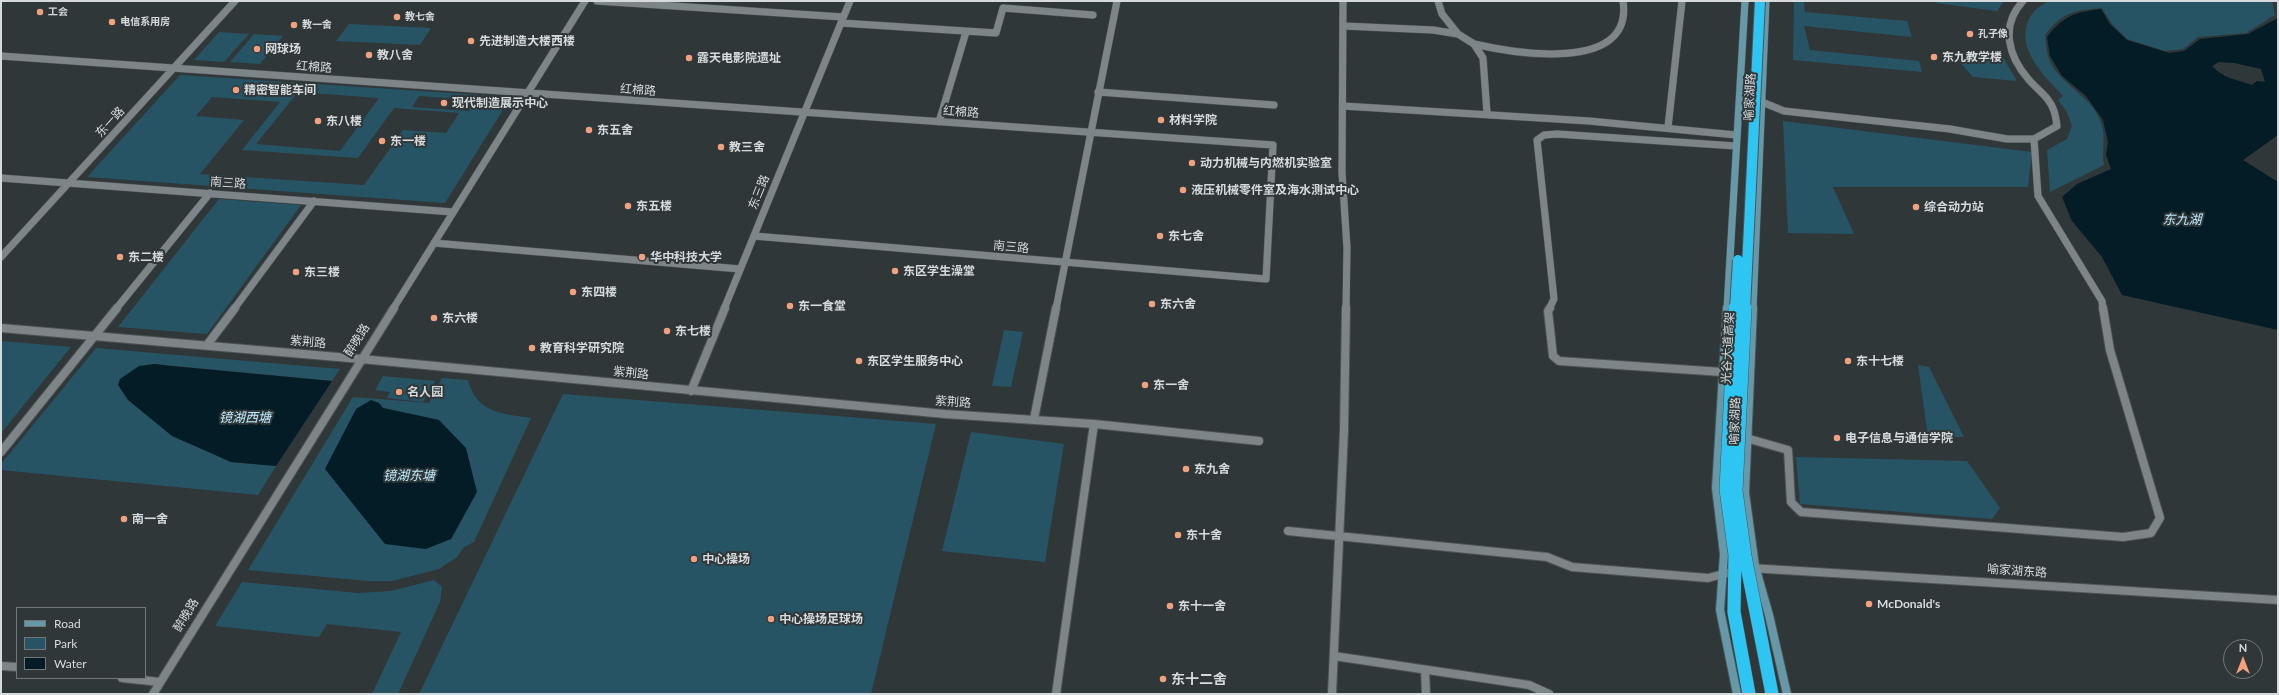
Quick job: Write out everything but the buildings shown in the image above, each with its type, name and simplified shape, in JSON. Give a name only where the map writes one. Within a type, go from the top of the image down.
[{"type":"highway","name":"光谷大道高架","points":[[1749,694],[1734,612],[1735,555],[1726,489],[1753,1]]},
{"type":"highway","name":"光谷大道高架","points":[[1760,1],[1736,491],[1745,556],[1772,694]]},
{"type":"main road","name":"喻家湖路","points":[[1737,694],[1720,610],[1724,554],[1716,488],[1745,1]]},
{"type":"main road","name":"喻家湖路","points":[[1766,1],[1746,438],[1745,493],[1755,566],[1769,615],[1787,694]]},
{"type":"street","name":"东一路","points":[[1,257],[235,1]]},
{"type":"street","name":"醉晚路","points":[[153,694],[361,358],[585,1]]},
{"type":"street","points":[[597,1],[842,20],[966,32],[996,33],[1003,8],[1092,15]]},
{"type":"street","name":"东三路","points":[[691,391],[850,1]]},
{"type":"street","points":[[1034,419],[1117,1]]},
{"type":"street","points":[[1332,694],[1344,423],[1347,248],[1342,196],[1343,1]]},
{"type":"street","points":[[1438,1],[1442,14],[1458,34],[1474,44],[1504,50],[1552,54],[1594,49],[1607,43],[1621,24],[1625,14],[1623,1]]},
{"type":"street","points":[[1668,127],[1682,1]]},
{"type":"street","points":[[1762,102],[1784,111],[1950,129],[2007,139],[2034,139],[2046,134],[2057,126],[2054,109],[2027,78],[2014,57],[2010,45],[2008,33],[2011,14],[2023,1]]},
{"type":"street","points":[[1344,26],[1433,30],[1458,34]]},
{"type":"street","points":[[939,122],[966,32]]},
{"type":"street","points":[[1474,44],[1483,58],[1488,113]]},
{"type":"street","name":"红棉路","points":[[1,56],[1273,145],[1266,280]]},
{"type":"street","points":[[1098,92],[1274,105]]},
{"type":"street","points":[[1343,106],[1488,113],[1668,127],[1736,135]]},
{"type":"street","points":[[1722,372],[1559,361],[1553,356],[1548,311],[1554,299],[1537,140],[1544,135],[1557,134],[1736,146]]},
{"type":"street","points":[[1746,438],[1788,450],[1791,502],[1801,512],[2123,537],[2151,533],[2160,518],[2110,350],[2102,301],[2038,196],[2034,139]]},
{"type":"street","name":"南三路","points":[[1,178],[453,212]]},
{"type":"street","points":[[1,452],[210,193]]},
{"type":"street","points":[[207,346],[314,201]]},
{"type":"street","name":"南三路","points":[[754,236],[1266,280]]},
{"type":"street","points":[[434,242],[740,269]]},
{"type":"street","name":"紫荆路","points":[[1,328],[361,358],[691,391],[945,414],[1094,424],[1259,441]]},
{"type":"street","points":[[1056,694],[1094,424]]},
{"type":"street","name":"喻家湖东路","points":[[1288,531],[1547,557],[1572,567],[1708,578],[1755,566],[2278,600]]},
{"type":"street","points":[[1334,656],[1529,685],[1549,694]]},
{"type":"street","points":[[1,666],[16,667]]},
{"type":"street","points":[[1425,670],[1426,694]]},
{"type":"street","points":[[132,679],[160,682]]},
{"type":"green space","points":[[1794,1],[1804,1],[1805,12],[1907,21],[1912,37],[1804,26],[1810,50],[1919,61],[1922,72],[1793,60]]},
{"type":"green space","points":[[1938,1],[2004,1],[1997,11],[1936,3]]},
{"type":"green space","points":[[2050,1],[2272,1],[2275,15],[2246,33],[2198,37],[2183,49],[2165,51],[2127,39],[2112,24],[2102,8],[2077,11],[2057,21],[2045,35],[2048,56],[2058,74],[2089,103],[2100,120],[2104,137],[2104,165],[2050,192],[2047,150],[2067,139],[2072,126],[2067,112],[2058,100],[2063,96],[2040,70],[2029,51],[2026,41],[2026,30],[2029,19],[2033,13],[2040,6]]},
{"type":"green space","points":[[349,24],[431,28],[420,45],[336,41]]},
{"type":"green space","name":"网球场","points":[[219,32],[249,34],[224,62],[194,60]]},
{"type":"green space","name":"网球场","points":[[254,34],[283,36],[260,64],[230,62]]},
{"type":"green space","points":[[1956,58],[2004,59],[2017,81],[1973,77]]},
{"type":"green space","points":[[180,75],[511,97],[445,203],[87,177]],"holes":[[[298,92],[379,98],[340,151],[256,144]],[[419,96],[475,100],[469,111],[412,107]],[[212,97],[280,102],[242,150],[358,158],[394,108],[459,113],[446,133],[403,130],[364,185],[200,174],[244,120],[196,116]]]},
{"type":"green space","points":[[1783,121],[2032,152],[2028,187],[1833,187],[1854,234],[1788,233]]},
{"type":"green space","points":[[219,199],[301,205],[207,334],[118,327]]},
{"type":"green space","points":[[1004,330],[1023,332],[1011,387],[992,386]]},
{"type":"green space","points":[[1,341],[71,347],[1,433]]},
{"type":"green space","points":[[96,348],[340,369],[332,381],[154,364],[210,452],[231,462],[276,466],[258,495],[1,470],[1,464]]},
{"type":"green space","points":[[1918,365],[1929,367],[1964,437],[1928,437]]},
{"type":"green space","points":[[383,376],[435,381],[423,402],[387,398],[390,392],[375,390]]},
{"type":"green space","points":[[442,378],[468,380],[477,399],[492,410],[510,415],[531,418],[474,542],[464,547],[457,557],[439,569],[392,581],[369,581],[248,570],[353,397],[429,403]],"holes":[[[379,403],[383,408],[439,420],[477,492],[451,539]]]},
{"type":"green space","name":"中心操场","points":[[563,394],[936,424],[871,694],[419,694]]},
{"type":"green space","points":[[971,432],[1064,444],[1045,562],[942,551]]},
{"type":"green space","points":[[1796,457],[1967,461],[2000,508],[1992,519],[1800,504]]},
{"type":"green space","points":[[434,580],[442,587],[440,602],[398,694],[372,694],[401,632],[327,624],[319,637],[215,626],[242,582],[358,593],[391,591]]},
{"type":"water","name":"东九湖","points":[[2101,9],[2110,24],[2127,40],[2169,53],[2184,51],[2200,39],[2248,34],[2278,18],[2278,135],[2243,160],[2278,182],[2278,330],[2122,295],[2102,257],[2072,221],[2062,197],[2077,184],[2111,169],[2106,155],[2108,142],[2103,120],[2086,96],[2062,76],[2050,56],[2047,37],[2059,24],[2070,16]],"holes":[[[2219,62],[2234,63],[2261,69],[2265,82],[2257,81],[2252,85],[2225,76],[2212,66]]]},
{"type":"water","name":"镜湖西塘","points":[[154,364],[332,381],[276,466],[231,462],[172,436],[128,400],[118,385],[120,379],[139,366]]},
{"type":"water","name":"镜湖东塘","points":[[371,400],[379,403],[383,408],[439,420],[466,448],[477,492],[451,539],[426,549],[385,544],[325,469],[356,409]]},
{"type":"place","name":"工会","points":[[40,12]]},
{"type":"place","name":"教七舍","points":[[397,17]]},
{"type":"place","name":"电信系用房","points":[[112,22]]},
{"type":"place","name":"教一舍","points":[[294,25]]},
{"type":"place","name":"孔子像","points":[[1970,34]]},
{"type":"place","name":"先进制造大楼西楼","points":[[471,41]]},
{"type":"place","name":"网球场","points":[[257,49]]},
{"type":"place","name":"教八舍","points":[[369,55]]},
{"type":"place","name":"东九教学楼","points":[[1934,57]]},
{"type":"place","name":"露天电影院遗址","points":[[689,58]]},
{"type":"place","name":"精密智能车间","points":[[236,90]]},
{"type":"place","name":"现代制造展示中心","points":[[444,103]]},
{"type":"place","name":"材料学院","points":[[1161,120]]},
{"type":"place","name":"东八楼","points":[[318,121]]},
{"type":"place","name":"东五舍","points":[[589,130]]},
{"type":"place","name":"东一楼","points":[[382,141]]},
{"type":"place","name":"教三舍","points":[[721,147]]},
{"type":"place","name":"动力机械与内燃机实验室","points":[[1192,163]]},
{"type":"place","name":"液压机械零件室及海水测试中心","points":[[1183,190]]},
{"type":"place","name":"东五楼","points":[[628,206]]},
{"type":"place","name":"综合动力站","points":[[1916,207]]},
{"type":"place","name":"东七舍","points":[[1160,236]]},
{"type":"place","name":"东二楼","points":[[120,257]]},
{"type":"place","name":"华中科技大学","points":[[642,257]]},
{"type":"place","name":"东区学生澡堂","points":[[895,271]]},
{"type":"place","name":"东三楼","points":[[296,272]]},
{"type":"place","name":"东四楼","points":[[573,292]]},
{"type":"place","name":"东六舍","points":[[1152,304]]},
{"type":"place","name":"东一食堂","points":[[790,306]]},
{"type":"place","name":"东六楼","points":[[434,318]]},
{"type":"place","name":"东七楼","points":[[667,331]]},
{"type":"place","name":"教育科学研究院","points":[[532,348]]},
{"type":"place","name":"东区学生服务中心","points":[[859,361]]},
{"type":"place","name":"东十七楼","points":[[1848,361]]},
{"type":"place","name":"东一舍","points":[[1145,385]]},
{"type":"place","name":"名人园","points":[[399,392]]},
{"type":"place","name":"电子信息与通信学院","points":[[1837,438]]},
{"type":"place","name":"东九舍","points":[[1186,469]]},
{"type":"place","name":"南一舍","points":[[124,519]]},
{"type":"place","name":"东十舍","points":[[1178,535]]},
{"type":"place","name":"中心操场","points":[[694,559]]},
{"type":"place","name":"McDonald's","points":[[1869,604]]},
{"type":"place","name":"东十一舍","points":[[1170,606]]},
{"type":"place","name":"中心操场足球场","points":[[771,619]]},
{"type":"place","name":"东十二舍","points":[[1163,679]]}]
